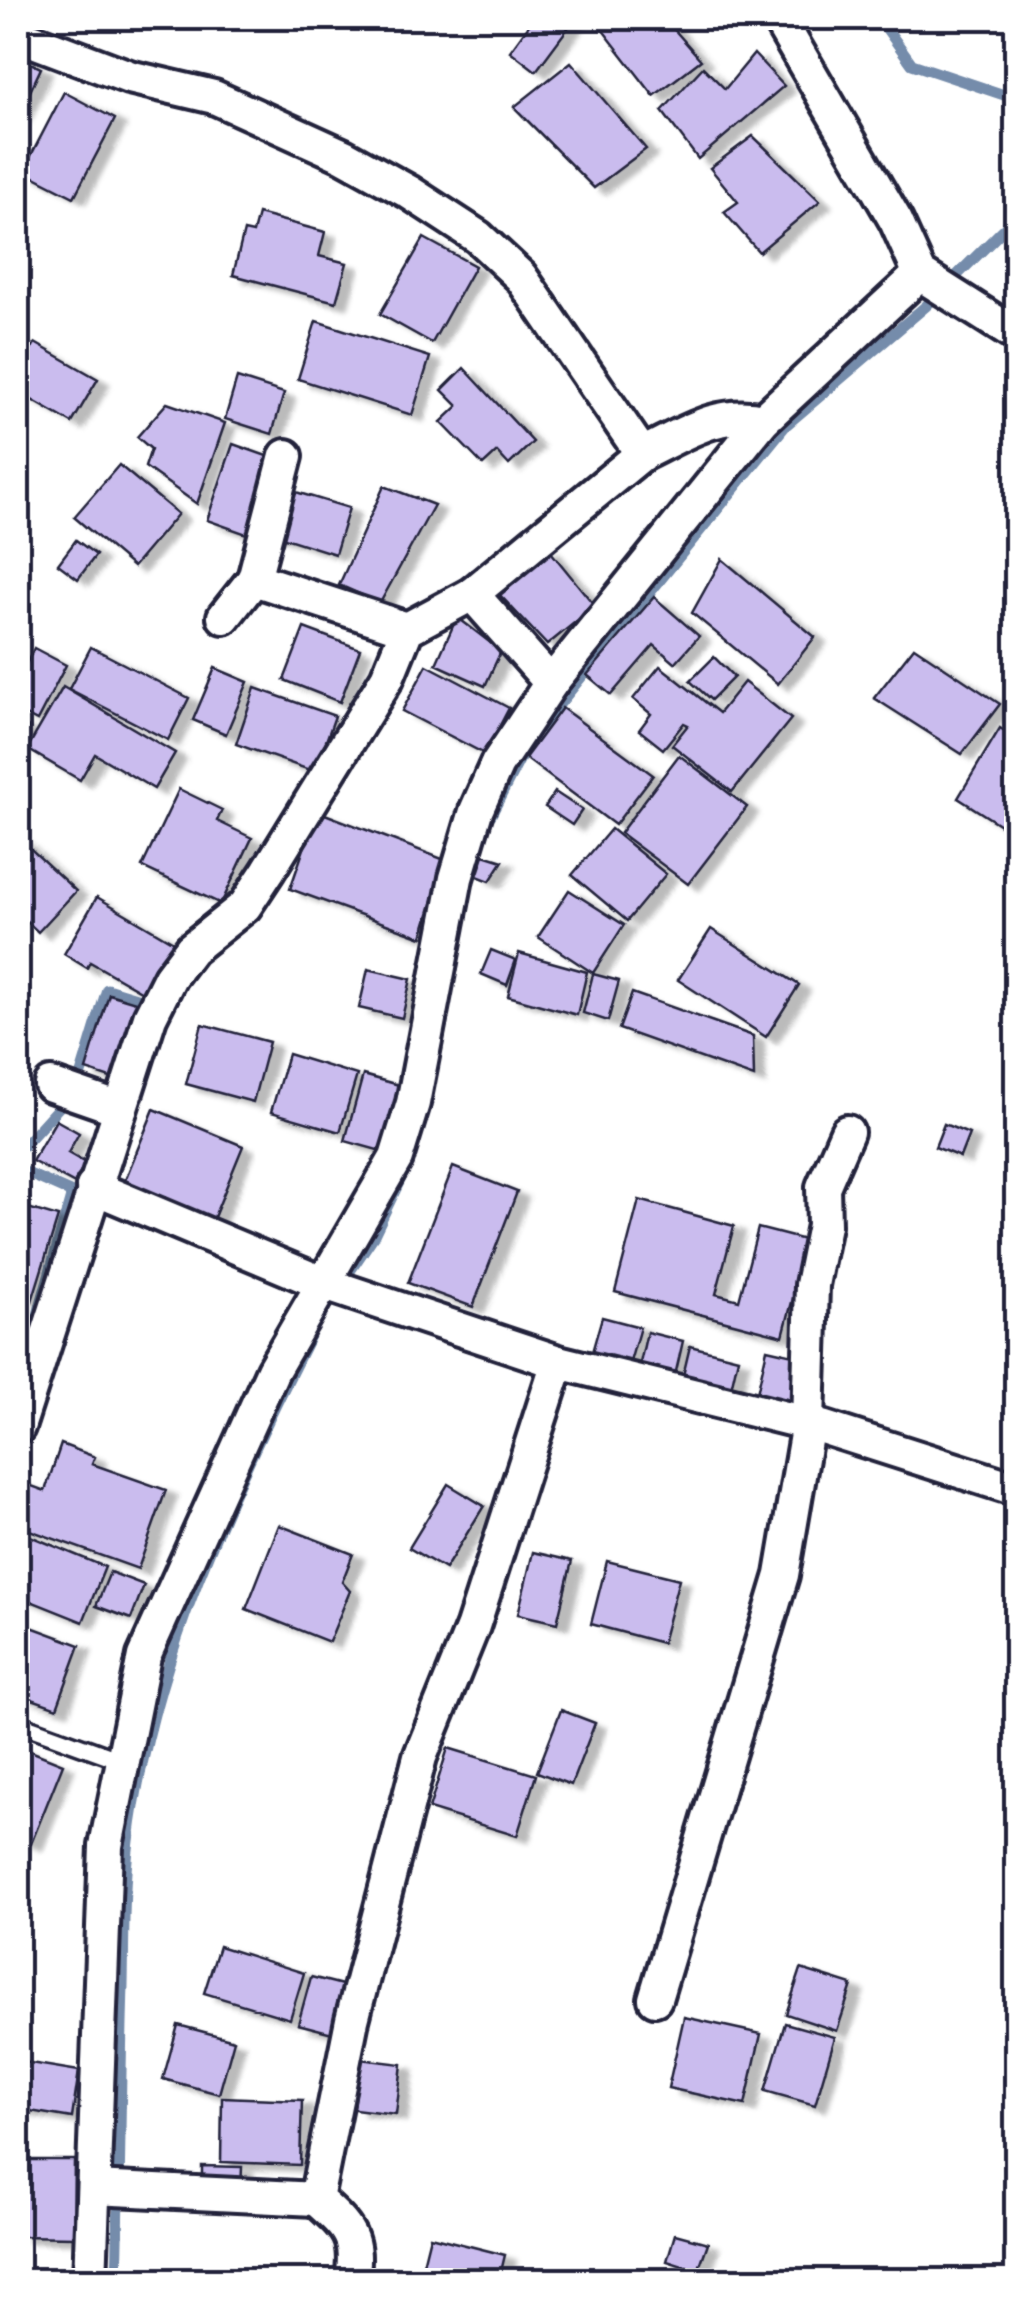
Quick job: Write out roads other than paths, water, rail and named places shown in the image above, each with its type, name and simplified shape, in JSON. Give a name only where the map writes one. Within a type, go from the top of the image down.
[{"type":"street","points":[[778,18],[896,221],[920,274],[1016,335]]},
{"type":"street","points":[[18,35],[129,77],[214,97],[344,156],[410,192],[478,237],[521,277],[642,454]]},
{"type":"street","points":[[90,2280],[106,1846],[120,1760],[144,1656],[156,1620],[272,1370],[363,1221],[396,1158],[408,1122],[456,878],[476,811],[498,764],[551,684],[763,420],[920,274]]},
{"type":"street","points":[[18,1427],[150,1017],[170,977],[191,950],[245,906],[388,678],[407,630],[472,594],[642,454],[703,424],[736,414],[763,420]]},
{"type":"street","points":[[224,617],[254,580],[286,456]]},
{"type":"street","points":[[254,580],[407,630]]},
{"type":"street","points":[[472,594],[551,684]]},
{"type":"street","points":[[51,1085],[120,1109]]},
{"type":"street","points":[[655,1999],[782,1575],[808,1423],[812,1286],[824,1225],[823,1187],[847,1132]]},
{"type":"street","points":[[93,1187],[322,1283],[558,1362],[808,1423],[1016,1490]]},
{"type":"street","points":[[316,2199],[352,2020],[420,1757],[473,1626],[558,1362]]},
{"type":"street","points":[[94,2188],[316,2199],[348,2228],[357,2252],[352,2280]]},
{"type":"lane","points":[[18,1723],[120,1760]]},
{"type":"waterway","points":[[879,18],[912,64],[1016,99]]},
{"type":"waterway","points":[[540,728],[786,425],[926,306],[1016,217]]},
{"type":"waterway","points":[[491,815],[526,747]]},
{"type":"waterway","points":[[18,1152],[77,1087],[107,989],[146,1001],[150,995]]},
{"type":"waterway","points":[[18,1169],[72,1193],[34,1329]]},
{"type":"waterway","points":[[340,1286],[373,1237],[404,1172]]},
{"type":"waterway","points":[[117,2280],[125,1895],[140,1775],[155,1709],[198,1581],[251,1457],[310,1336]]}]
